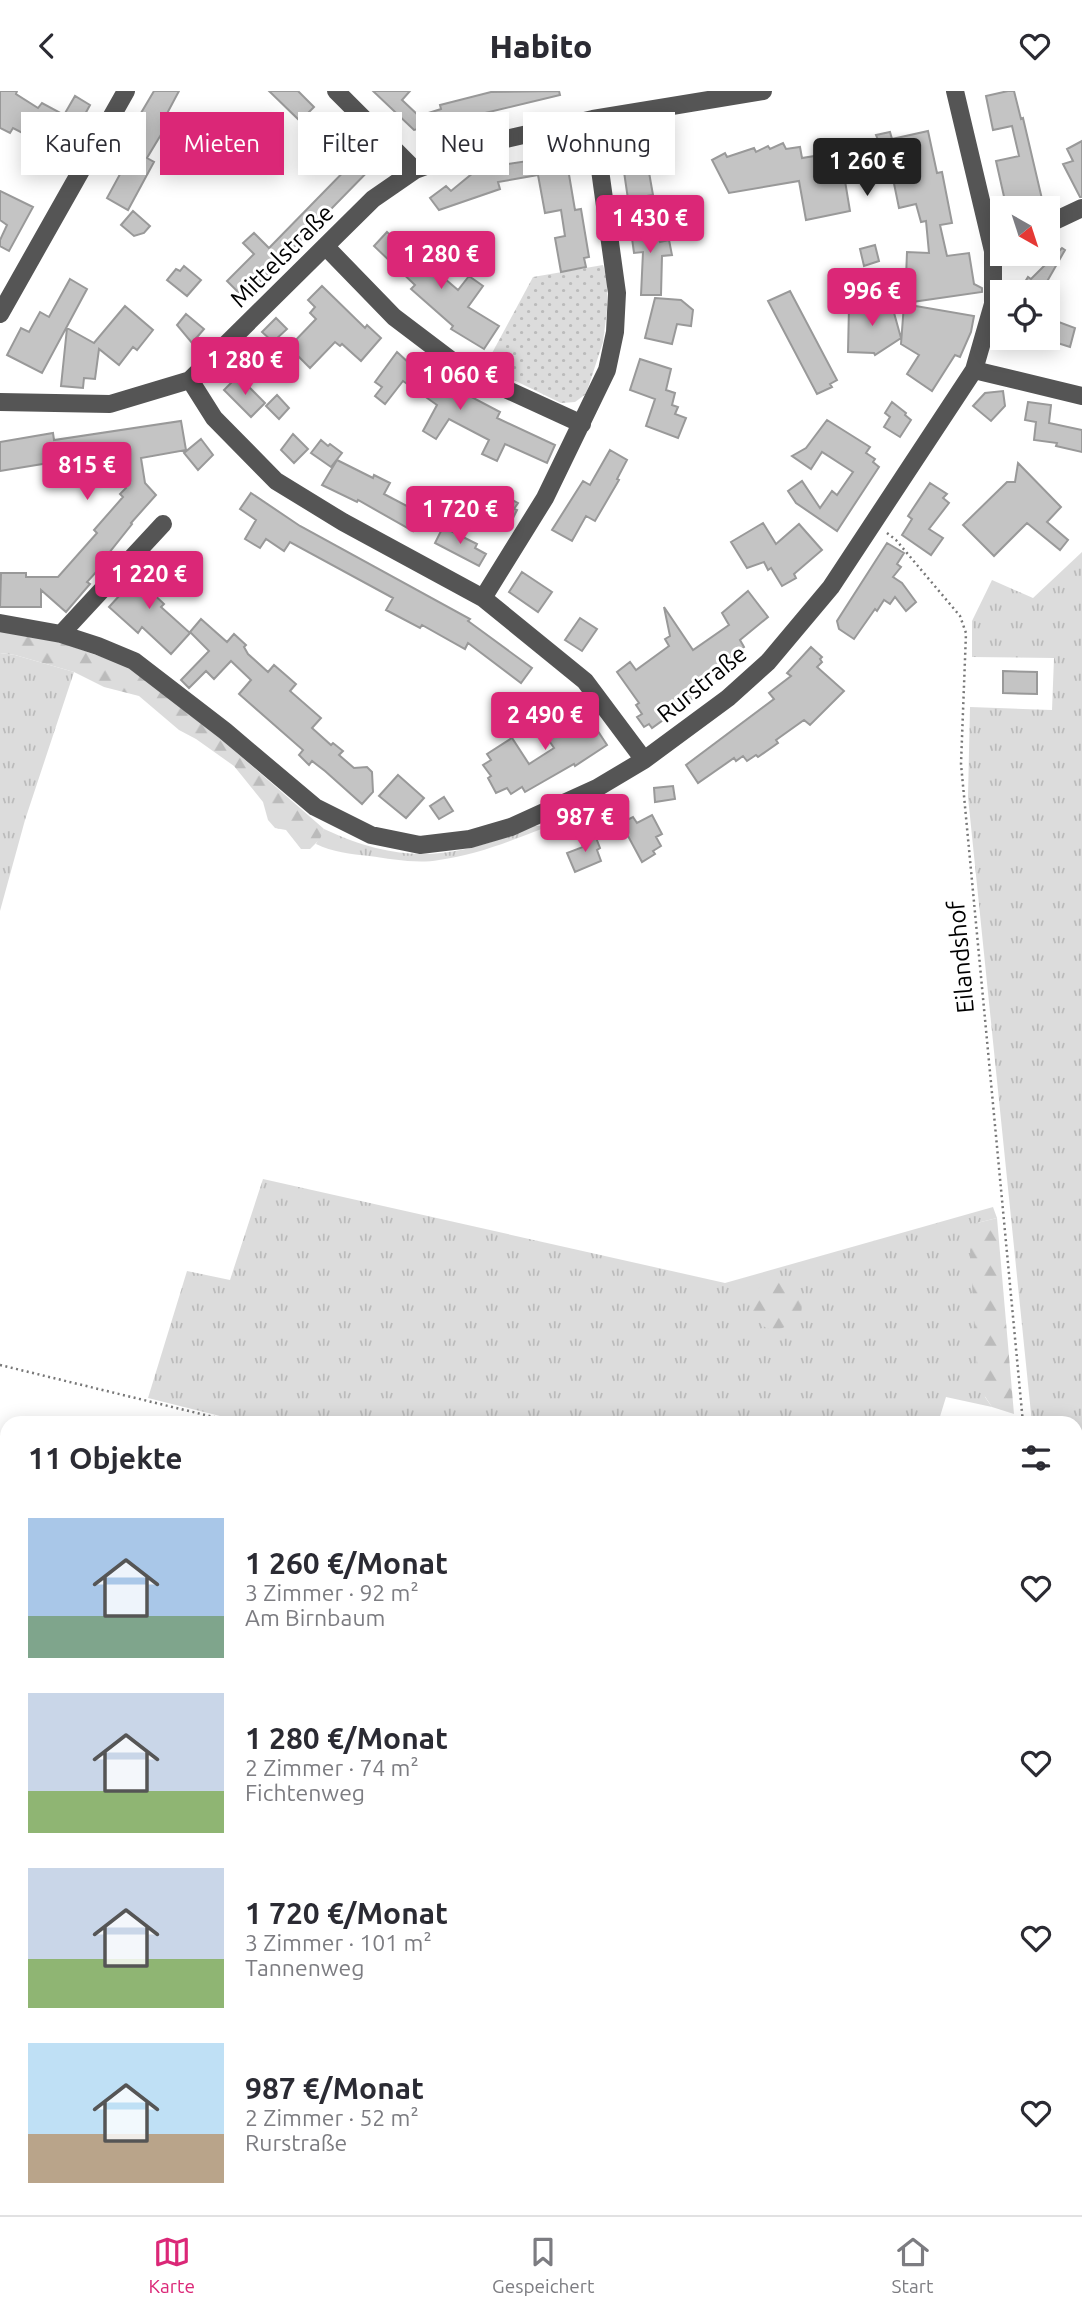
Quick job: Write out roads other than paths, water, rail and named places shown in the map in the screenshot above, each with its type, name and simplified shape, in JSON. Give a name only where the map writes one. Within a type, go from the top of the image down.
[{"type":"street","points":[[0,314],[127,91]]},
{"type":"street","points":[[336,91],[415,170]]},
{"type":"street","name":"Mittelstraße","points":[[636,112],[763,91]]},
{"type":"street","name":"Rurstraße","points":[[955,91],[990,219]]},
{"type":"street","name":"Mittelstraße","points":[[0,402],[110,404],[190,380],[327,248],[373,199],[415,170],[488,143],[523,135]]},
{"type":"street","points":[[483,598],[545,498],[607,370],[615,332],[617,293],[601,175]]},
{"type":"street","points":[[1060,218],[1082,208]]},
{"type":"street","points":[[327,248],[394,317],[464,370],[582,425]]},
{"type":"street","name":"Rurstraße","points":[[0,622],[61,634],[134,661],[225,731],[315,807],[371,835],[420,845],[470,839],[511,827],[597,788],[644,760],[728,698],[768,662],[831,587],[974,370],[993,304],[996,266]]},
{"type":"street","points":[[974,370],[1082,395]]},
{"type":"street","points":[[190,380],[214,418],[276,481],[343,522],[483,598],[585,681],[644,760]]},
{"type":"street","points":[[61,634],[163,524]]}]
